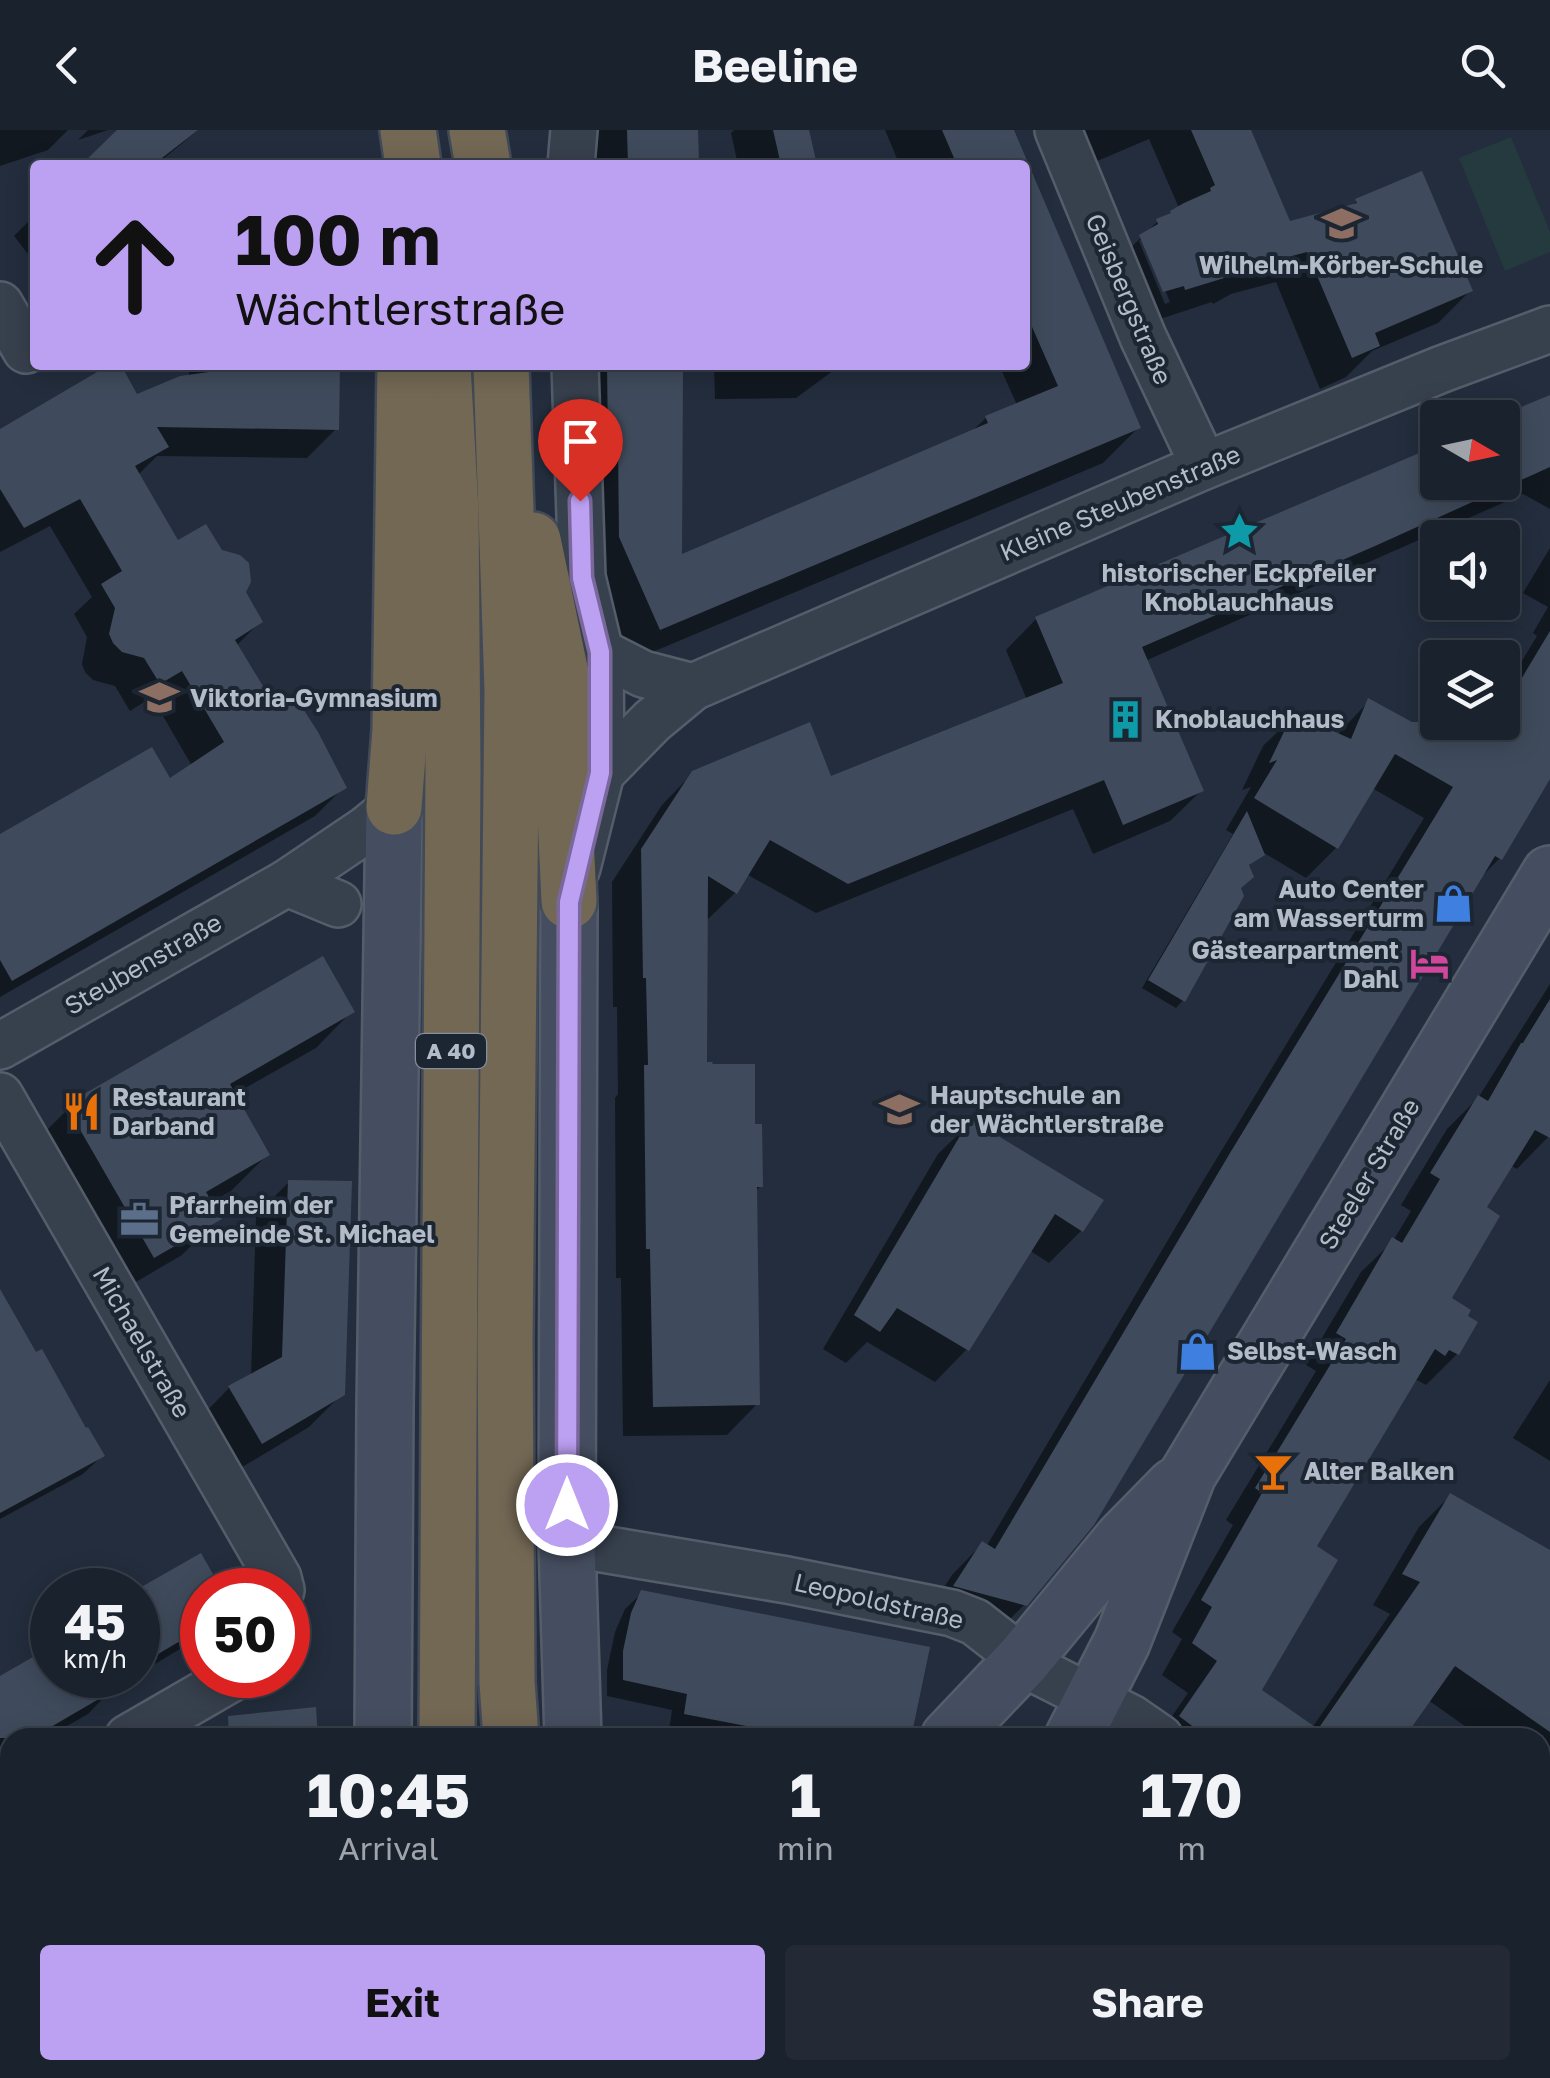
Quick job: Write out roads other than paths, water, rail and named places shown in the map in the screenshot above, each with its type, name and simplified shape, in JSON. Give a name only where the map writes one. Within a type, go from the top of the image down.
[{"type":"highway","points":[[408,130],[412,160]]},
{"type":"highway","points":[[478,130],[482,160]]},
{"type":"highway","points":[[394,807],[400,730],[405,370]]},
{"type":"highway","name":"A 40","points":[[442,370],[452,511],[454,770],[447,1728]]},
{"type":"highway","points":[[502,380],[566,694],[564,793],[569,902]]},
{"type":"highway","name":"A 40","points":[[502,380],[512,690],[505,1340],[510,1728]]},
{"type":"main road","points":[[383,1728],[394,807]]},
{"type":"main road","name":"Steeler Straße","points":[[1083,1719],[1122,1642],[1188,1474],[1550,874]]},
{"type":"main road","points":[[569,902],[567,1543],[573,1728]]},
{"type":"main road","name":"Steeler Straße","points":[[958,1728],[1023,1660],[1124,1538],[1188,1474]]},
{"type":"street","points":[[571,160],[574,130]]},
{"type":"street","name":"Geisbergstraße","points":[[1058,130],[1143,336],[1204,466]]},
{"type":"street","points":[[0,305],[20,354]]},
{"type":"street","name":"Kleine Steubenstraße","points":[[600,773],[652,721],[694,687],[1204,466],[1550,329]]},
{"type":"street","points":[[569,902],[600,773],[600,652],[582,578],[575,370]]},
{"type":"street","points":[[600,652],[643,674],[694,687]]},
{"type":"street","name":"Steubenstraße","points":[[0,1046],[287,883],[394,807]]},
{"type":"street","points":[[287,883],[338,904]]},
{"type":"street","name":"Michaelstraße","points":[[0,1096],[272,1568]]},
{"type":"street","name":"Leopoldstraße","points":[[567,1543],[787,1580],[952,1614],[974,1622],[1038,1671],[1083,1719],[1131,1718],[1146,1728]]},
{"type":"street","points":[[145,1728],[198,1698]]},
{"type":"place","name":"Wilhelm-Körber-Schule","points":[[1341,224]]},
{"type":"place","name":"historischer Eckpfeiler Knoblauchhaus","points":[[1239,532]]},
{"type":"place","name":"Viktoria-Gymnasium","points":[[160,698]]},
{"type":"place","name":"Knoblauchhaus","points":[[1125,719]]},
{"type":"place","name":"Auto Center am Wasserturm","points":[[1454,903]]},
{"type":"place","name":"Gästearpartment Dahl","points":[[1429,964]]},
{"type":"place","name":"Hauptschule an der Wächtlerstraße","points":[[900,1109]]},
{"type":"place","name":"Restaurant Darband","points":[[82,1111]]},
{"type":"place","name":"Pfarrheim der Gemeinde St. Michael","points":[[139,1219]]},
{"type":"place","name":"Selbst-Wasch","points":[[1197,1351]]},
{"type":"place","name":"Alter Balken","points":[[1274,1471]]}]
